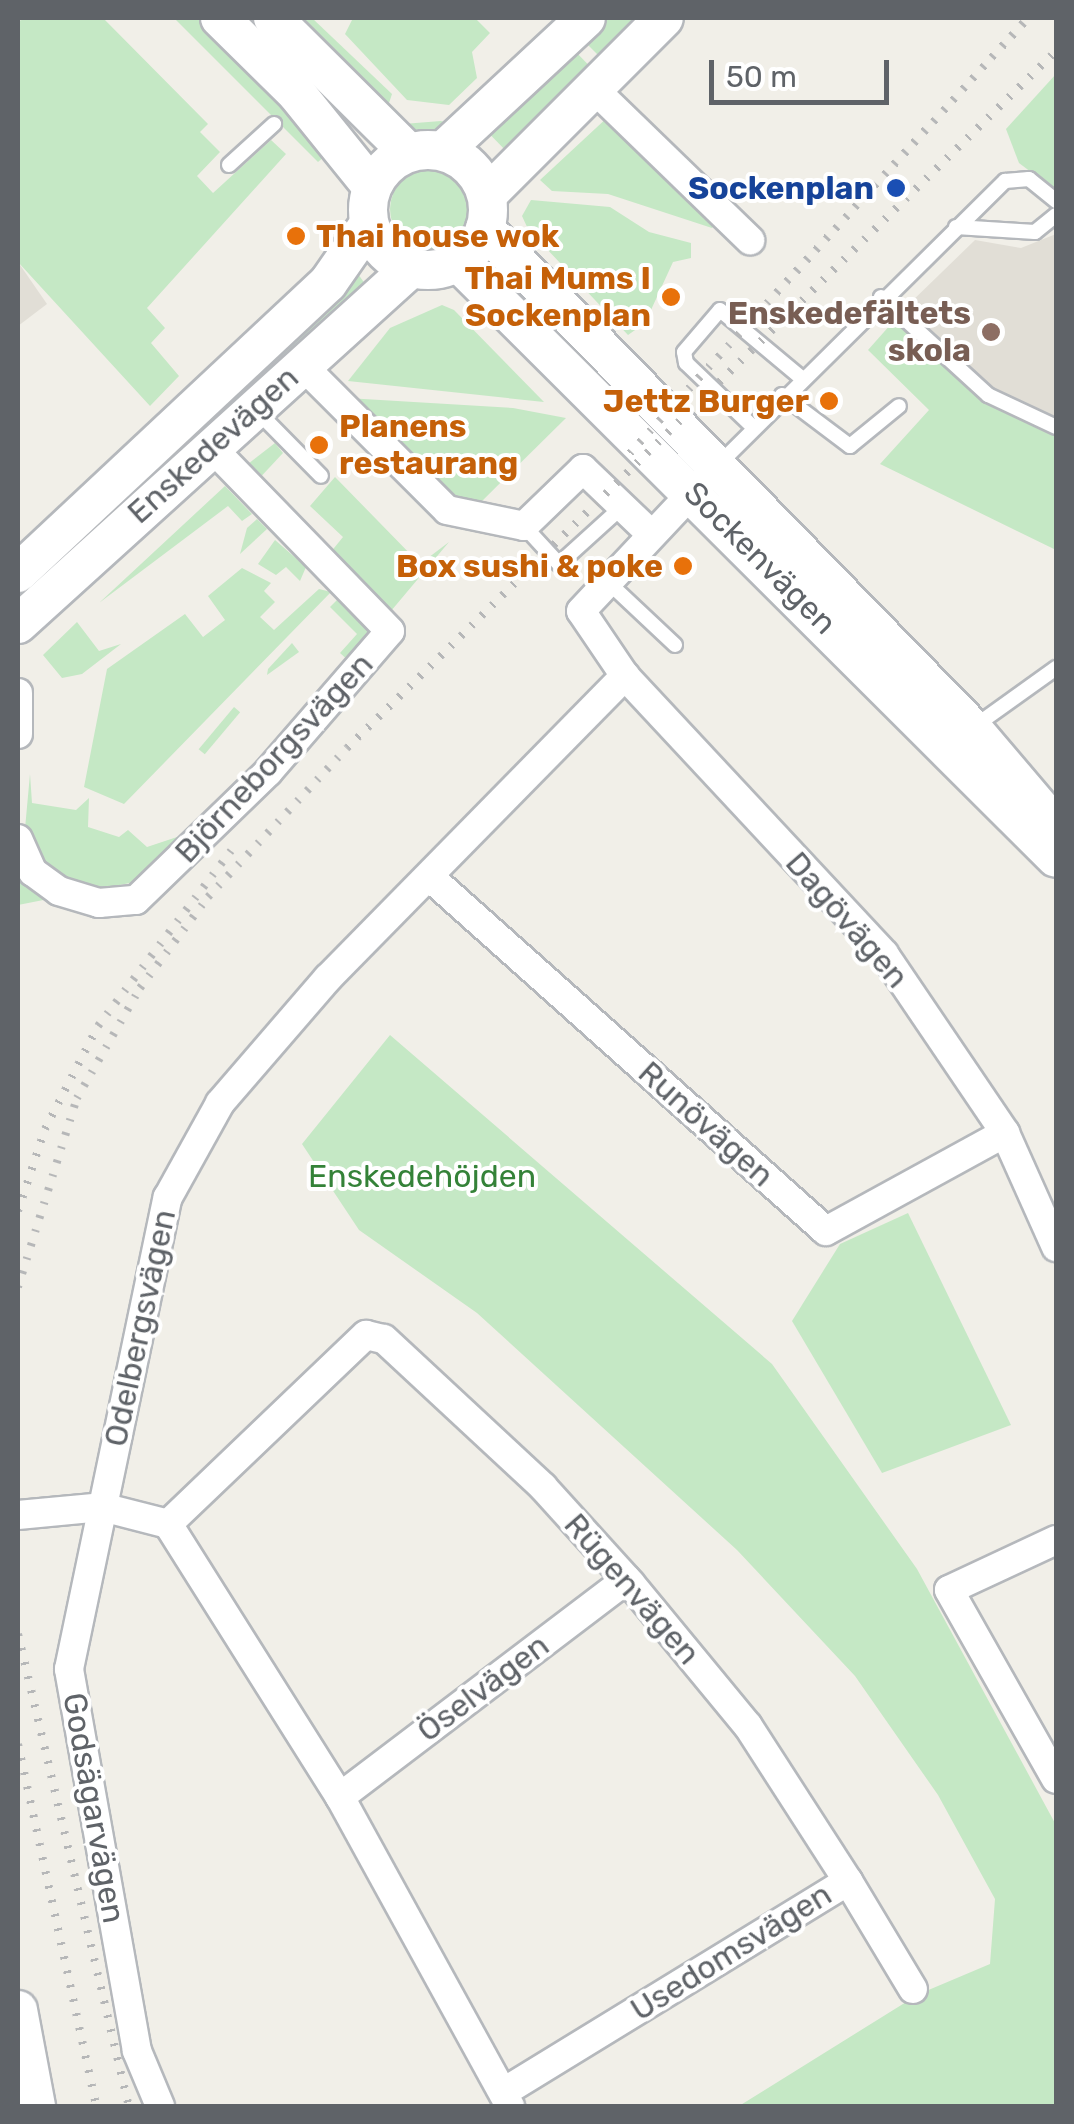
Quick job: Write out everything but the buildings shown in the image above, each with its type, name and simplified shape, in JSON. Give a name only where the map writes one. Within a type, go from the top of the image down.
[{"type":"street","points":[[220,18],[297,94],[370,205],[384,251],[412,268],[458,262],[486,212],[593,88],[664,18]]},
{"type":"street","points":[[272,18],[426,152],[471,167],[486,212]]},
{"type":"street","points":[[370,205],[426,152],[586,18]]},
{"type":"street","points":[[593,88],[750,240]]},
{"type":"street","name":"Enskedevägen","points":[[18,573],[328,283],[370,205]]},
{"type":"street","name":"Sockenvägen","points":[[486,212],[705,479],[1056,858]]},
{"type":"street","name":"Sockenvägen","points":[[458,262],[705,479],[972,728],[1056,830]]},
{"type":"street","name":"Enskedevägen","points":[[18,624],[253,407],[412,268]]},
{"type":"street","points":[[301,364],[447,510],[524,526],[583,468],[652,535]]},
{"type":"street","name":"Björneborgsvägen","points":[[18,839],[33,872],[100,904],[136,900],[268,772],[390,631],[210,446]]},
{"type":"street","points":[[625,676],[580,612],[705,479]]},
{"type":"street","name":"Odelbergsvägen","points":[[102,1507],[142,1297],[189,1151],[328,978],[432,880],[625,676]]},
{"type":"street","name":"Dagövägen","points":[[625,676],[884,954],[1005,1133],[1056,1246]]},
{"type":"street","points":[[18,693],[18,734]]},
{"type":"street","name":"Runövägen","points":[[432,880],[826,1231],[1005,1133]]},
{"type":"street","name":"Rügenvägen","points":[[168,1524],[374,1335],[544,1487],[627,1579],[748,1726],[848,1881]]},
{"type":"street","points":[[26,1515],[102,1507],[168,1524],[340,1797],[509,2098]]},
{"type":"street","name":"Godsägarvägen","points":[[102,1507],[69,1669],[137,2051],[160,2106]]},
{"type":"street","points":[[1056,1540],[949,1590],[1056,1779]]},
{"type":"street","name":"Öselvägen","points":[[340,1797],[627,1579]]},
{"type":"street","name":"Usedomsvägen","points":[[509,2098],[848,1881],[913,1989]]},
{"type":"street","points":[[18,2010],[29,2093]]},
{"type":"lane","points":[[229,165],[274,124]]},
{"type":"lane","points":[[705,479],[800,377],[1005,181],[1029,179],[1056,202]]},
{"type":"lane","points":[[956,227],[1034,232],[1056,215]]},
{"type":"lane","points":[[881,297],[988,396],[1056,427]]},
{"type":"lane","points":[[752,426],[686,363],[684,352],[720,310],[800,377]]},
{"type":"lane","points":[[782,395],[850,446],[898,406]]},
{"type":"lane","points":[[253,407],[321,476]]},
{"type":"lane","points":[[524,526],[559,564],[623,506]]},
{"type":"lane","points":[[608,582],[674,645]]},
{"type":"lane","points":[[972,728],[1056,668]]},
{"type":"shaded area","name":"Enskedefältets skola","points":[[1056,234],[1056,434],[946,358],[907,306],[975,240],[1021,248]]},
{"type":"shaded area","points":[[18,262],[47,304],[18,326]]},
{"type":"green space","points":[[103,18],[208,124],[200,132],[220,152],[197,176],[213,193],[271,140],[286,154],[147,308],[165,328],[151,343],[179,376],[150,406],[18,262],[18,21]]},
{"type":"green space","points":[[174,18],[197,18],[326,155],[318,162]]},
{"type":"green space","points":[[293,18],[312,18],[392,94],[386,112]]},
{"type":"green space","points":[[353,18],[475,18],[490,33],[472,52],[477,78],[449,105],[407,100],[345,34]]},
{"type":"green space","points":[[606,18],[646,18],[603,60],[583,40]]},
{"type":"green space","points":[[573,49],[593,70],[508,153],[487,132]]},
{"type":"green space","points":[[1056,74],[1056,191],[1019,163],[1006,129]]},
{"type":"green space","points":[[610,115],[718,221],[712,228],[608,194],[552,191],[540,180]]},
{"type":"green space","points":[[441,121],[455,125],[416,139],[403,124]]},
{"type":"green space","points":[[430,169],[445,172],[458,181],[467,194],[467,224],[458,237],[445,246],[430,249],[415,246],[402,237],[393,224],[390,209],[393,194],[402,181],[415,172]]},
{"type":"green space","points":[[531,200],[610,207],[649,232],[691,243],[691,258],[673,262],[645,323],[628,335],[528,229],[522,216]]},
{"type":"green space","points":[[358,274],[368,288],[282,362],[273,350]]},
{"type":"green space","points":[[442,305],[454,310],[544,402],[348,381],[390,328]]},
{"type":"green space","points":[[907,306],[946,358],[1056,434],[1056,550],[880,464],[929,410],[868,350]]},
{"type":"green space","points":[[265,359],[274,371],[18,608],[18,591]]},
{"type":"green space","points":[[347,398],[513,408],[566,418],[478,505],[448,496]]},
{"type":"green space","points":[[275,443],[283,453],[255,483],[244,467]]},
{"type":"green space","points":[[335,477],[420,564],[449,542],[391,611],[330,553],[343,537],[310,506]]},
{"type":"green space","points":[[225,486],[252,514],[242,521],[228,506],[99,603]]},
{"type":"green space","points":[[257,519],[267,529],[240,554],[247,528]]},
{"type":"green space","points":[[275,540],[306,567],[300,581],[286,567],[276,575],[258,564]]},
{"type":"green space","points":[[242,568],[271,583],[264,591],[275,602],[260,617],[274,630],[319,589],[331,592],[124,804],[84,787],[107,669],[185,614],[203,637],[225,620],[208,596]]},
{"type":"green space","points":[[338,599],[375,638],[350,662],[340,653],[357,634],[330,607]]},
{"type":"green space","points":[[77,622],[99,651],[121,644],[82,674],[62,678],[43,655]]},
{"type":"green space","points":[[292,643],[299,652],[267,675],[268,669]]},
{"type":"green space","points":[[234,707],[240,712],[205,754],[199,749]]},
{"type":"green space","points":[[30,774],[32,803],[76,810],[89,798],[88,827],[119,837],[128,830],[147,847],[186,834],[145,880],[18,905]]},
{"type":"green space","name":"Enskedehöjden","points":[[390,1035],[772,1364],[917,1569],[1056,1825],[1056,2106],[739,2106],[919,1994],[990,1964],[995,1899],[938,1795],[855,1676],[737,1550],[477,1313],[359,1230],[302,1144]]},
{"type":"green space","points":[[908,1213],[1011,1425],[882,1473],[792,1321],[840,1244]]},
{"type":"railway","points":[[630,453],[1028,18]]},
{"type":"railway","points":[[18,1287],[77,1098],[140,988],[208,897],[347,748],[1056,51]]},
{"type":"railway","points":[[18,1211],[45,1129],[98,1026],[236,844]]},
{"type":"railway","points":[[18,1634],[129,2106]]},
{"type":"railway","points":[[18,1744],[96,2106]]},
{"type":"place","name":"Sockenplan","points":[[896,188]]},
{"type":"place","name":"Thai house wok","points":[[296,236]]},
{"type":"place","name":"Thai Mums I Sockenplan","points":[[671,297]]},
{"type":"place","name":"Enskedefältets skola","points":[[991,332]]},
{"type":"place","name":"Jettz Burger","points":[[829,401]]},
{"type":"place","name":"Planens restaurang","points":[[319,445]]},
{"type":"place","name":"Box sushi & poke","points":[[683,566]]}]
